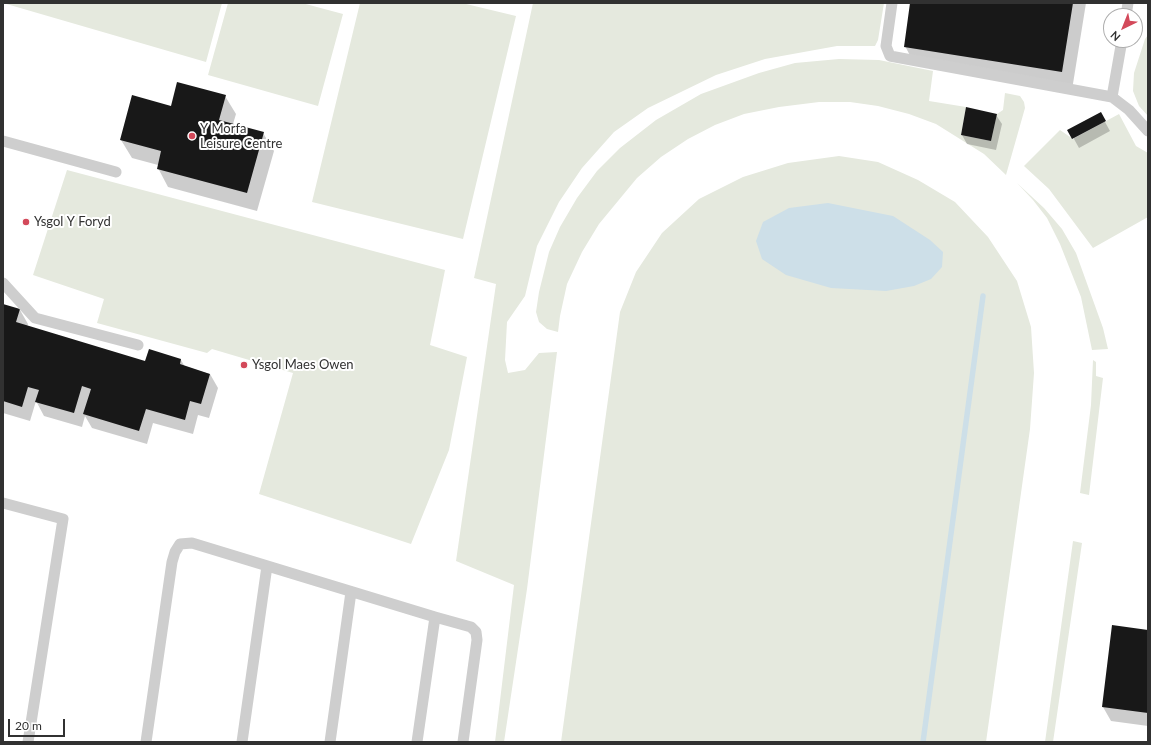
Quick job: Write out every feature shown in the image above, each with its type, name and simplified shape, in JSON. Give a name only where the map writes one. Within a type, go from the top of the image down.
[{"type":"lane","points":[[892,3],[886,46],[890,56],[1112,97],[1129,110],[1148,131]]},
{"type":"lane","points":[[1112,97],[1121,48]]},
{"type":"lane","points":[[3,141],[116,172]]},
{"type":"lane","points":[[3,283],[35,318],[138,346]]},
{"type":"lane","points":[[3,503],[63,519],[28,742]]},
{"type":"lane","points":[[146,742],[174,552],[180,544],[192,543],[471,627],[476,632],[477,640],[463,742]]},
{"type":"lane","points":[[242,742],[267,566]]},
{"type":"lane","points":[[330,742],[351,592]]},
{"type":"lane","points":[[417,742],[435,617]]},
{"type":"shaded area","points":[[3,3],[222,3],[206,62]]},
{"type":"shaded area","points":[[228,3],[302,3],[343,14],[318,106],[208,75]]},
{"type":"shaded area","points":[[360,3],[462,3],[516,16],[463,239],[312,202]]},
{"type":"shaded area","points":[[533,3],[884,3],[878,40],[875,46],[837,46],[765,59],[716,75],[648,108],[614,132],[582,168],[559,202],[537,246],[525,296],[507,322],[505,360],[508,373],[525,370],[539,353],[557,352],[527,589],[504,742],[495,742],[514,585],[456,561],[496,284],[474,278]]},
{"type":"shaded area","points":[[1148,35],[1148,116],[1139,106],[1133,91],[1134,73],[1145,39]]},
{"type":"shaded area","points":[[839,59],[879,60],[933,71],[929,101],[966,107],[961,135],[991,141],[997,114],[1003,110],[1005,93],[1020,96],[1024,102],[1025,108],[1006,175],[984,154],[936,124],[909,114],[878,106],[850,102],[819,102],[779,107],[744,114],[715,125],[688,139],[661,157],[637,178],[599,224],[582,252],[567,284],[558,332],[547,329],[539,322],[536,312],[539,292],[549,252],[560,227],[577,198],[597,171],[620,148],[656,120],[701,94],[759,73],[795,63]]},
{"type":"shaded area","points":[[1119,114],[1136,146],[1148,153],[1148,217],[1093,248],[1049,189],[1024,166],[1060,130],[1073,139]]},
{"type":"shaded area","points":[[839,156],[878,162],[918,180],[955,202],[988,237],[1017,281],[1031,327],[1034,373],[1030,429],[986,742],[561,742],[620,312],[636,272],[662,233],[699,199],[743,177],[788,163]]},
{"type":"shaded area","points":[[67,170],[445,270],[430,345],[467,357],[449,450],[411,544],[259,494],[293,373],[212,349],[207,353],[97,323],[104,299],[33,275]]},
{"type":"shaded area","points":[[1017,183],[1044,208],[1062,229],[1076,253],[1103,328],[1108,349],[1092,350],[1081,297],[1060,244],[1047,218]]},
{"type":"shaded area","points":[[828,203],[893,216],[930,240],[943,252],[942,267],[931,279],[914,286],[886,291],[831,288],[786,275],[762,259],[756,241],[763,222],[789,208]]},
{"type":"shaded area","points":[[1093,360],[1096,362],[1096,376],[1103,378],[1089,495],[1080,493],[1091,405]]},
{"type":"shaded area","points":[[1073,541],[1082,543],[1053,742],[1045,742]]},
{"type":"building","points":[[910,3],[1073,3],[1062,72],[904,47]]},
{"type":"building","name":"Y Morfa Leisure Centre","points":[[177,82],[226,95],[219,120],[264,132],[247,193],[157,169],[161,151],[120,140],[132,95],[171,106]]},
{"type":"building","points":[[966,107],[997,114],[991,141],[961,135]]},
{"type":"building","points":[[1101,112],[1106,121],[1072,139],[1067,130]]},
{"type":"building","points":[[3,304],[20,309],[16,322],[145,361],[149,349],[181,359],[180,364],[210,374],[201,404],[190,401],[185,420],[146,409],[139,431],[83,414],[91,389],[82,386],[74,413],[35,402],[39,390],[28,387],[22,407],[3,401]]},
{"type":"building","points":[[1112,625],[1148,630],[1148,713],[1102,707]]},
{"type":"waterway","points":[[923,742],[983,296]]},
{"type":"place","name":"Y Morfa Leisure Centre","points":[[192,136]]},
{"type":"place","name":"Ysgol Y Foryd","points":[[26,222]]},
{"type":"place","name":"Ysgol Maes Owen","points":[[244,365]]}]
